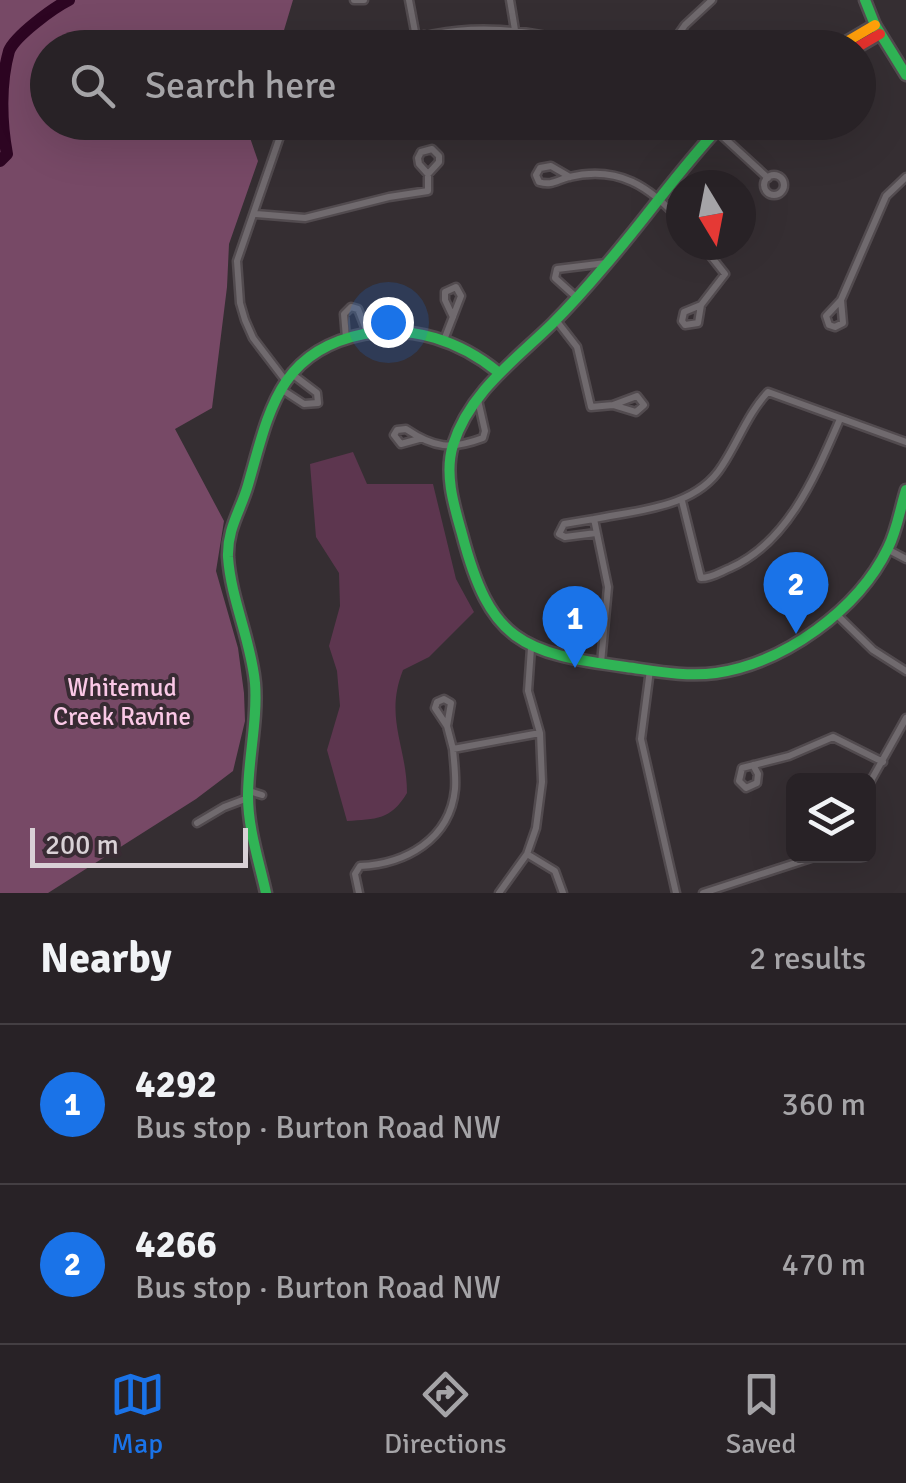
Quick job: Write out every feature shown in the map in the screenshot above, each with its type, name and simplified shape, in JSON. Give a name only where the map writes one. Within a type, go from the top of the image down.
[{"type":"street","points":[[354,0],[364,0]]},
{"type":"street","points":[[409,0],[418,30]]},
{"type":"street","points":[[510,0],[516,30]]},
{"type":"street","points":[[682,30],[712,0]]},
{"type":"street","points":[[865,0],[906,75]]},
{"type":"street","points":[[279,140],[237,261],[240,303],[253,338],[286,381],[304,404],[318,403],[317,393],[286,381]]},
{"type":"street","points":[[705,140],[661,199],[577,298],[477,396],[452,446],[452,493],[476,588],[498,621],[531,648],[552,656],[690,675],[738,670],[781,654],[834,612],[887,549],[906,490]]},
{"type":"street","points":[[731,140],[768,178]]},
{"type":"street","points":[[570,177],[551,166],[540,168],[536,175],[539,182],[548,184],[570,177],[616,175],[638,183],[666,204]]},
{"type":"street","points":[[256,214],[305,218],[389,196],[428,191],[428,174]]},
{"type":"street","points":[[842,300],[886,196],[906,177]]},
{"type":"street","points":[[700,305],[725,274],[714,260]]},
{"type":"street","points":[[577,298],[555,278],[557,269],[608,262]]},
{"type":"street","points":[[346,338],[344,314],[351,307],[358,309],[367,332]]},
{"type":"street","points":[[444,341],[452,316]]},
{"type":"street","points":[[556,320],[577,348],[590,404],[594,408],[612,406]]},
{"type":"street","points":[[266,893],[248,794],[256,726],[254,669],[234,595],[229,530],[286,381],[317,351],[367,332],[397,332],[464,347],[498,372]]},
{"type":"street","points":[[596,533],[565,538],[559,534],[564,524],[682,501],[720,471],[768,392],[906,442]]},
{"type":"street","points":[[419,440],[452,446],[480,440],[485,435],[477,396]]},
{"type":"street","points":[[682,501],[701,578],[743,562],[779,533],[816,474],[840,419]]},
{"type":"street","points":[[594,519],[608,588],[601,664]]},
{"type":"street","points":[[887,549],[906,559]]},
{"type":"street","points":[[834,612],[872,650],[906,670]]},
{"type":"street","points":[[499,893],[527,854],[536,828],[542,782],[540,733],[528,691],[531,648]]},
{"type":"street","points":[[650,670],[641,739],[676,893]]},
{"type":"street","points":[[876,773],[906,718]]},
{"type":"street","points":[[359,893],[355,874],[360,866],[396,862],[426,845],[440,830],[455,789],[453,749],[447,726]]},
{"type":"street","points":[[453,749],[540,733]]},
{"type":"street","points":[[754,766],[833,737],[882,762]]},
{"type":"street","points":[[197,823],[248,794],[262,795]]},
{"type":"street","points":[[527,854],[550,867],[563,893]]},
{"type":"street","points":[[703,893],[795,863]]},
{"type":"shaded area","points":[[353,452],[367,484],[433,484],[456,579],[474,612],[429,657],[403,670],[396,718],[407,793],[389,813],[347,821],[327,750],[340,706],[337,671],[329,646],[340,606],[339,573],[316,537],[310,464]]},
{"type":"green space","name":"Whitemud Creek Ravine","points":[[0,0],[293,0],[284,30],[30,30],[30,140],[251,140],[258,161],[229,244],[212,408],[175,429],[224,521],[216,571],[238,648],[245,721],[233,771],[196,799],[48,893],[0,893]]},
{"type":"waterway","points":[[0,161],[7,154],[2,102],[9,51],[26,30],[69,0]]},
{"type":"traffic: fast","points":[[865,0],[875,25],[906,75]]},
{"type":"traffic: fast","points":[[708,140],[585,289],[482,393],[460,426],[450,456],[451,490],[473,570],[485,598],[515,635],[560,655],[682,674],[742,667],[767,658],[816,630],[858,592],[888,548],[906,490]]},
{"type":"traffic: fast","points":[[266,893],[248,808],[255,683],[233,589],[228,547],[271,410],[295,370],[313,354],[335,342],[364,334],[400,332],[435,338],[468,352],[498,372]]},
{"type":"traffic: slow","points":[[867,30],[875,25]]},
{"type":"traffic: jam","points":[[876,36],[880,34]]},
{"type":"place","name":"4266","points":[[796,634]]},
{"type":"place","name":"4292","points":[[575,668]]}]
